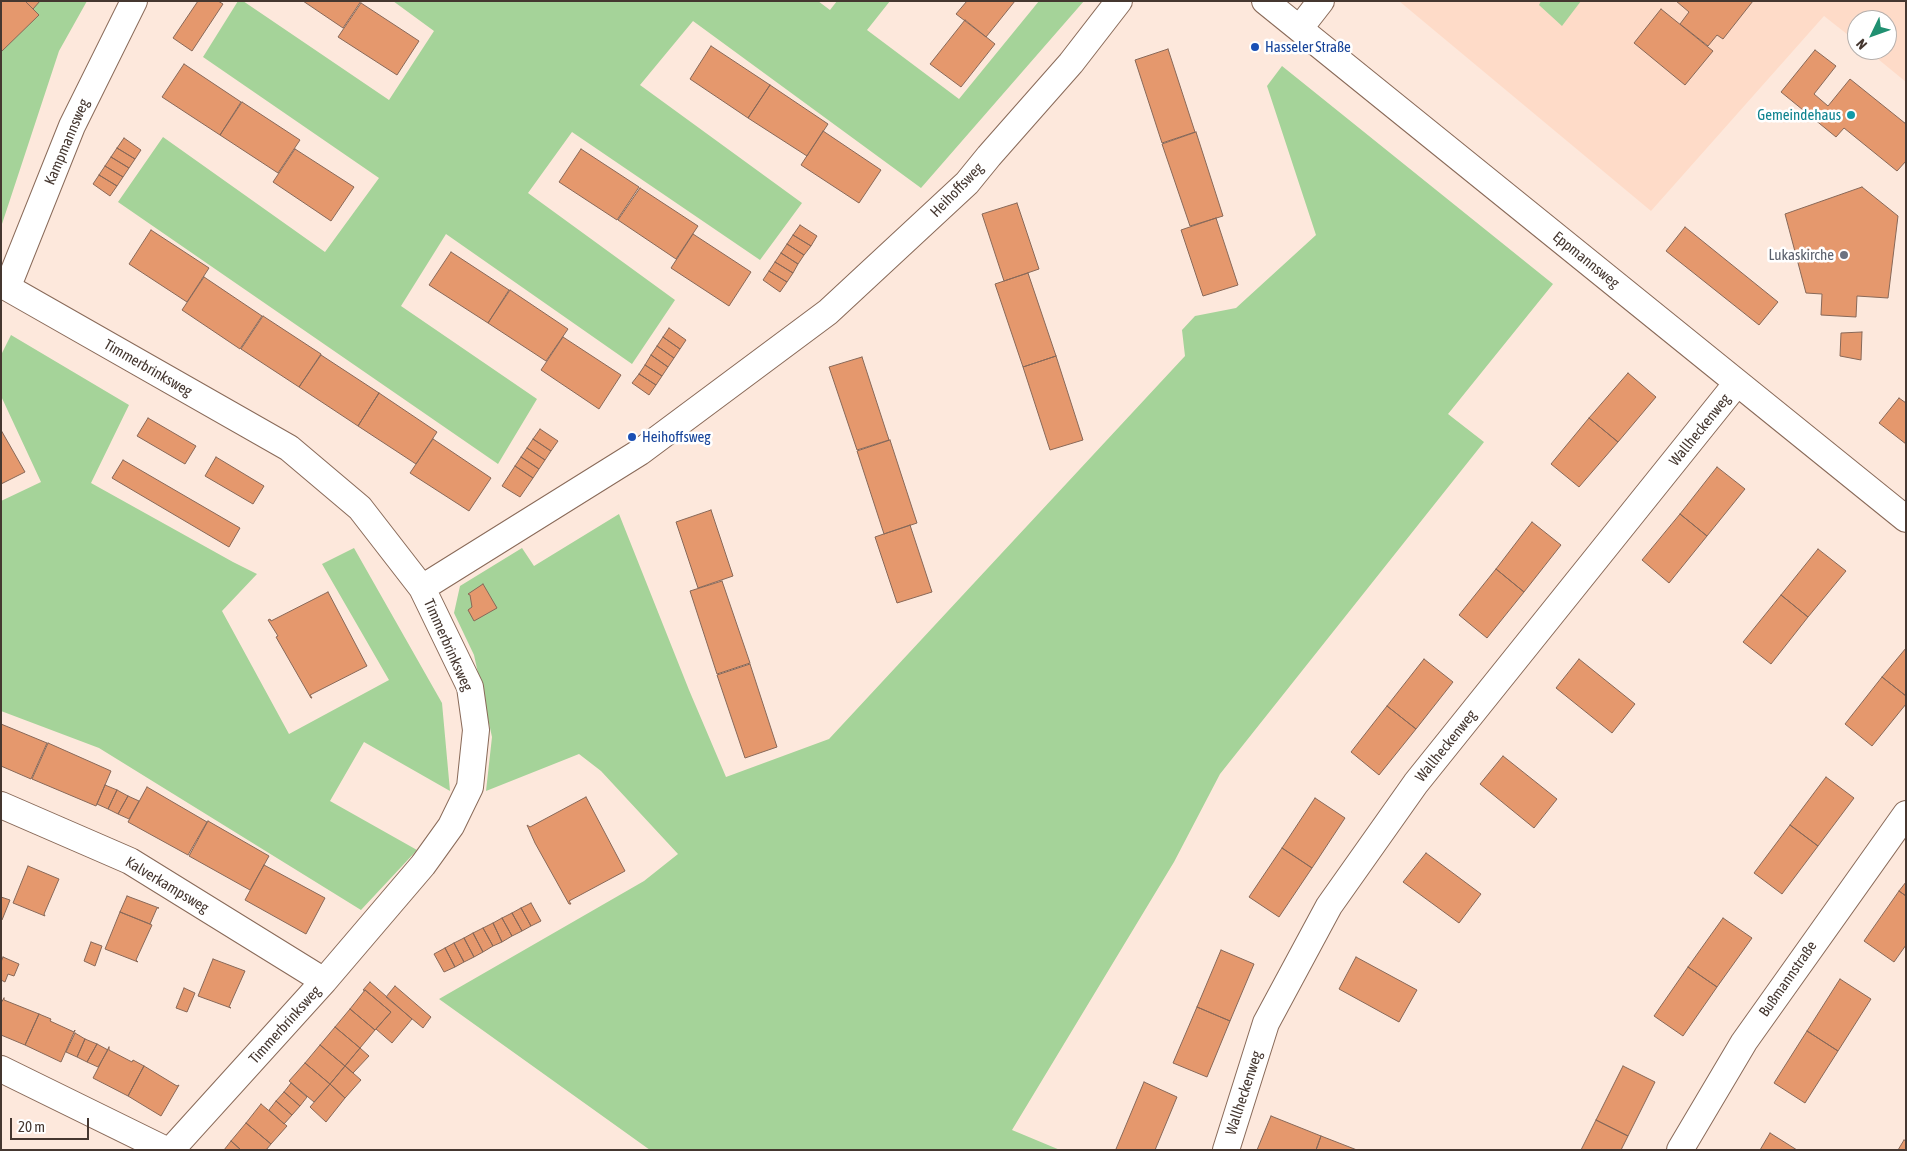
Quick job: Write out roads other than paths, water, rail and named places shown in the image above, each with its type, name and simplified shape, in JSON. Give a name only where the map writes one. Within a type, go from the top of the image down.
[{"type":"street","name":"Kampmannsweg","points":[[4,285],[72,126],[134,1]]},
{"type":"street","name":"Heihoffsweg","points":[[422,588],[640,452],[828,312],[967,184],[1070,63],[1119,1]]},
{"type":"street","name":"Eppmannsweg","points":[[1266,1],[1906,519]]},
{"type":"street","points":[[1300,28],[1321,1]]},
{"type":"street","name":"Timmerbrinksweg","points":[[4,285],[289,448],[360,508],[422,588],[470,687],[476,730],[470,787],[451,826],[423,865],[324,981],[171,1150]]},
{"type":"street","name":"Wallheckenweg","points":[[1226,1150],[1266,1023],[1329,906],[1416,783],[1737,383]]},
{"type":"street","name":"Kalverkampsweg","points":[[1,805],[130,861],[324,981]]},
{"type":"street","name":"Bußmannstraße","points":[[1680,1150],[1744,1042],[1906,814]]},
{"type":"street","points":[[1,1069],[166,1150]]},
{"type":"place","name":"Hasseler Straße","points":[[1255,47]]},
{"type":"place","name":"Gemeindehaus","points":[[1851,115]]},
{"type":"place","name":"Lukaskirche","points":[[1844,255]]},
{"type":"place","name":"Heihoffsweg","points":[[632,437]]}]
